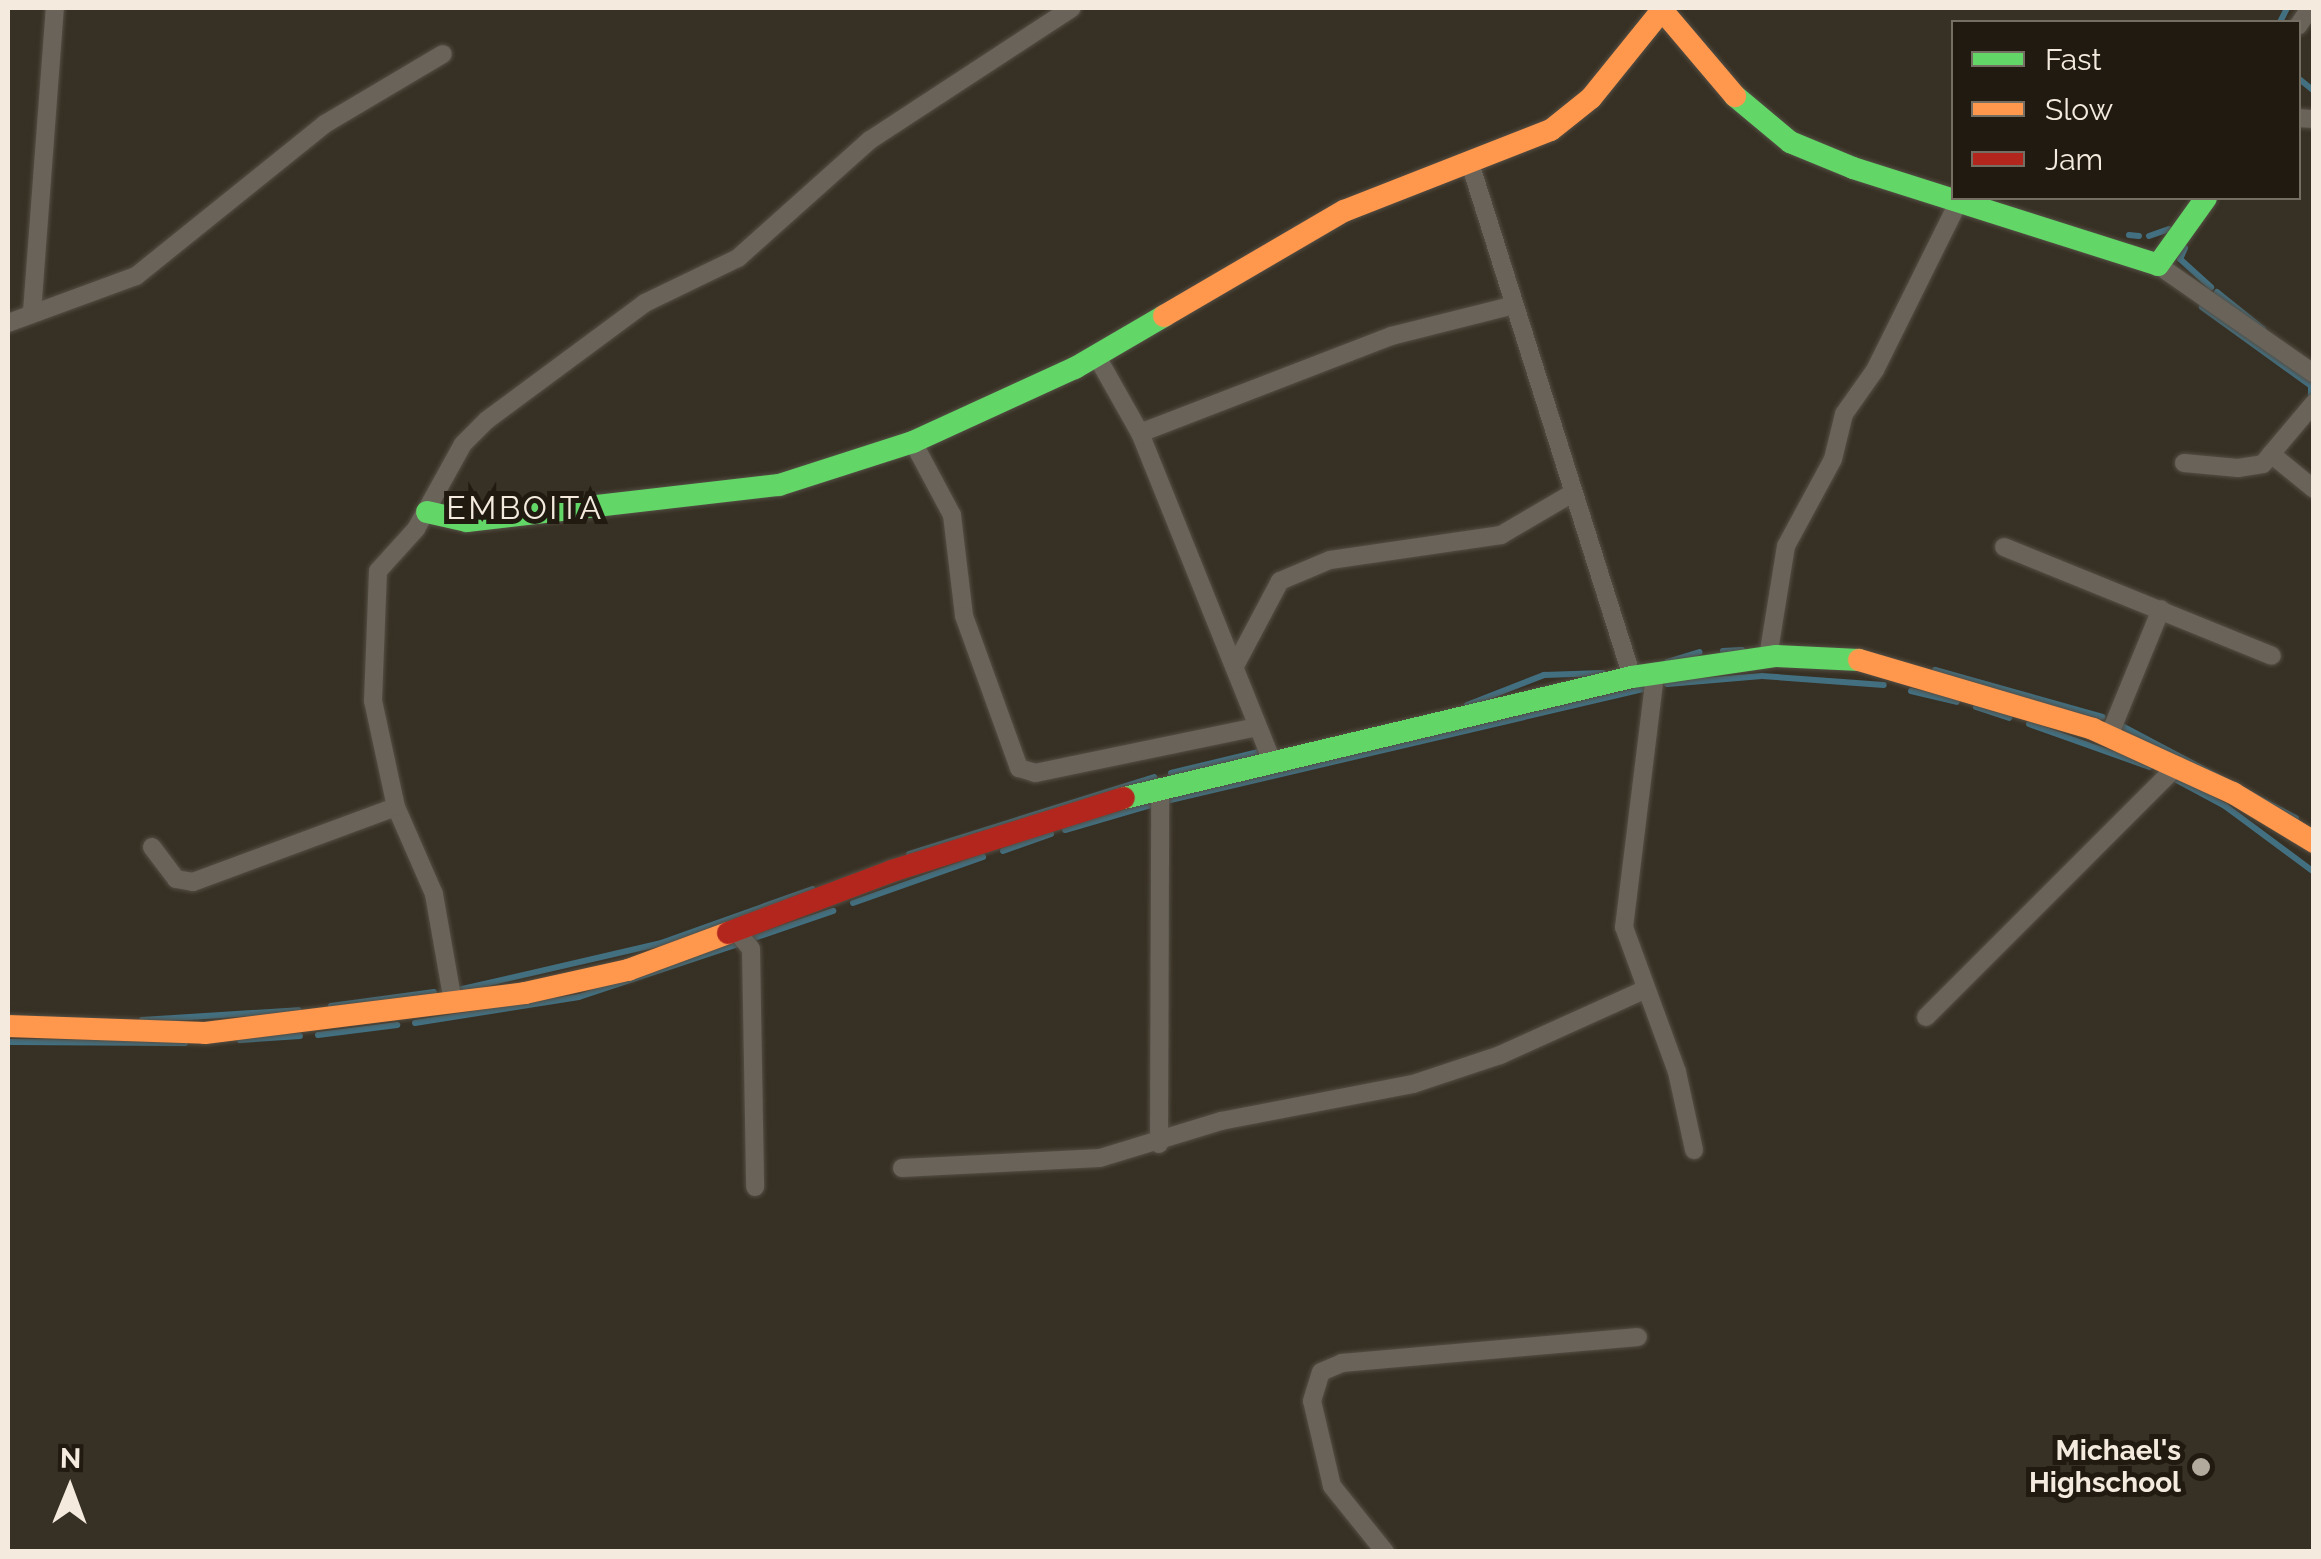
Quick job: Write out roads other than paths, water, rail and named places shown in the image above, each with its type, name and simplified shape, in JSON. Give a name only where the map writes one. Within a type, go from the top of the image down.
[{"type":"street","points":[[32,312],[55,8]]},
{"type":"street","points":[[453,1002],[434,894],[396,807],[373,701],[378,571],[426,512],[463,444],[582,344],[645,303],[738,258],[870,140],[1072,8]]},
{"type":"street","points":[[426,512],[466,520],[779,486],[913,442],[1096,355],[1344,211],[1551,130],[1591,98],[1661,8],[1682,42],[1790,142],[1958,203],[1993,205],[2158,265],[2314,374]]},
{"type":"street","points":[[8,322],[136,276],[325,124],[443,54]]},
{"type":"street","points":[[1468,160],[1574,492],[1644,676],[1624,927],[1676,1072],[1694,1150]]},
{"type":"street","points":[[2158,265],[2205,200]]},
{"type":"street","points":[[1768,657],[1786,546],[1833,459],[1844,414],[1874,370],[1958,203]]},
{"type":"street","points":[[1140,433],[1391,336],[1514,304]]},
{"type":"street","points":[[1096,355],[1140,433],[1236,664],[1272,762]]},
{"type":"street","points":[[2184,463],[2238,468],[2263,464],[2314,403]]},
{"type":"street","points":[[913,442],[952,514],[964,616],[1019,768],[1036,773],[1257,727]]},
{"type":"street","points":[[2271,454],[2314,489]]},
{"type":"street","points":[[1236,664],[1280,581],[1330,560],[1500,535],[1574,492]]},
{"type":"street","points":[[2004,547],[2272,656]]},
{"type":"street","points":[[2110,736],[2161,609]]},
{"type":"street","points":[[8,1026],[205,1033],[453,1002],[628,970],[892,871],[1160,787],[1644,676],[1768,657],[1864,660],[2110,736],[2178,765],[2314,842]]},
{"type":"street","points":[[1926,1018],[2178,765]]},
{"type":"street","points":[[1159,1144],[1160,787]]},
{"type":"street","points":[[152,847],[176,879],[193,882],[396,807]]},
{"type":"street","points":[[736,931],[751,949],[755,1186]]},
{"type":"street","points":[[902,1168],[1100,1158],[1159,1144],[1221,1121],[1413,1084],[1500,1055],[1644,990]]},
{"type":"street","points":[[1384,1552],[1332,1486],[1312,1401],[1321,1372],[1342,1363],[1638,1337]]},
{"type":"waterway","points":[[2281,20],[2287,8]]},
{"type":"waterway","points":[[2301,80],[2314,91]]},
{"type":"waterway","points":[[2149,236],[2169,229]]},
{"type":"waterway","points":[[2129,235],[2139,236]]},
{"type":"waterway","points":[[2185,248],[2180,259],[2211,287]]},
{"type":"waterway","points":[[2217,292],[2263,329]]},
{"type":"waterway","points":[[2202,307],[2311,386],[2311,395]]},
{"type":"waterway","points":[[1723,651],[1742,650]]},
{"type":"waterway","points":[[1667,662],[1700,652]]},
{"type":"waterway","points":[[1935,670],[2103,717]]},
{"type":"waterway","points":[[1467,705],[1544,675],[1603,673]]},
{"type":"waterway","points":[[1667,684],[1762,676],[1884,685]]},
{"type":"waterway","points":[[1166,801],[1644,689]]},
{"type":"waterway","points":[[1911,691],[1957,702]]},
{"type":"waterway","points":[[1976,707],[2009,718]]},
{"type":"waterway","points":[[2029,724],[2150,767]]},
{"type":"waterway","points":[[2120,725],[2296,818]]},
{"type":"waterway","points":[[1171,773],[1258,752]]},
{"type":"waterway","points":[[909,854],[1154,777]]},
{"type":"waterway","points":[[2175,779],[2225,806],[2314,872]]},
{"type":"waterway","points":[[1065,830],[1151,805]]},
{"type":"waterway","points":[[1003,851],[1051,834]]},
{"type":"waterway","points":[[853,903],[983,857]]},
{"type":"waterway","points":[[458,990],[661,943],[813,889]]},
{"type":"waterway","points":[[751,939],[833,911]]},
{"type":"waterway","points":[[415,1023],[579,997],[738,944]]},
{"type":"waterway","points":[[331,1006],[434,992]]},
{"type":"waterway","points":[[142,1020],[299,1010]]},
{"type":"waterway","points":[[318,1035],[397,1025]]},
{"type":"waterway","points":[[240,1040],[300,1036]]},
{"type":"waterway","points":[[8,1042],[185,1043]]},
{"type":"place","name":"Michael's Highschool","points":[[2201,1467]]},
{"type":"district","name":"EMBOITA","points":[[525,508]]}]
